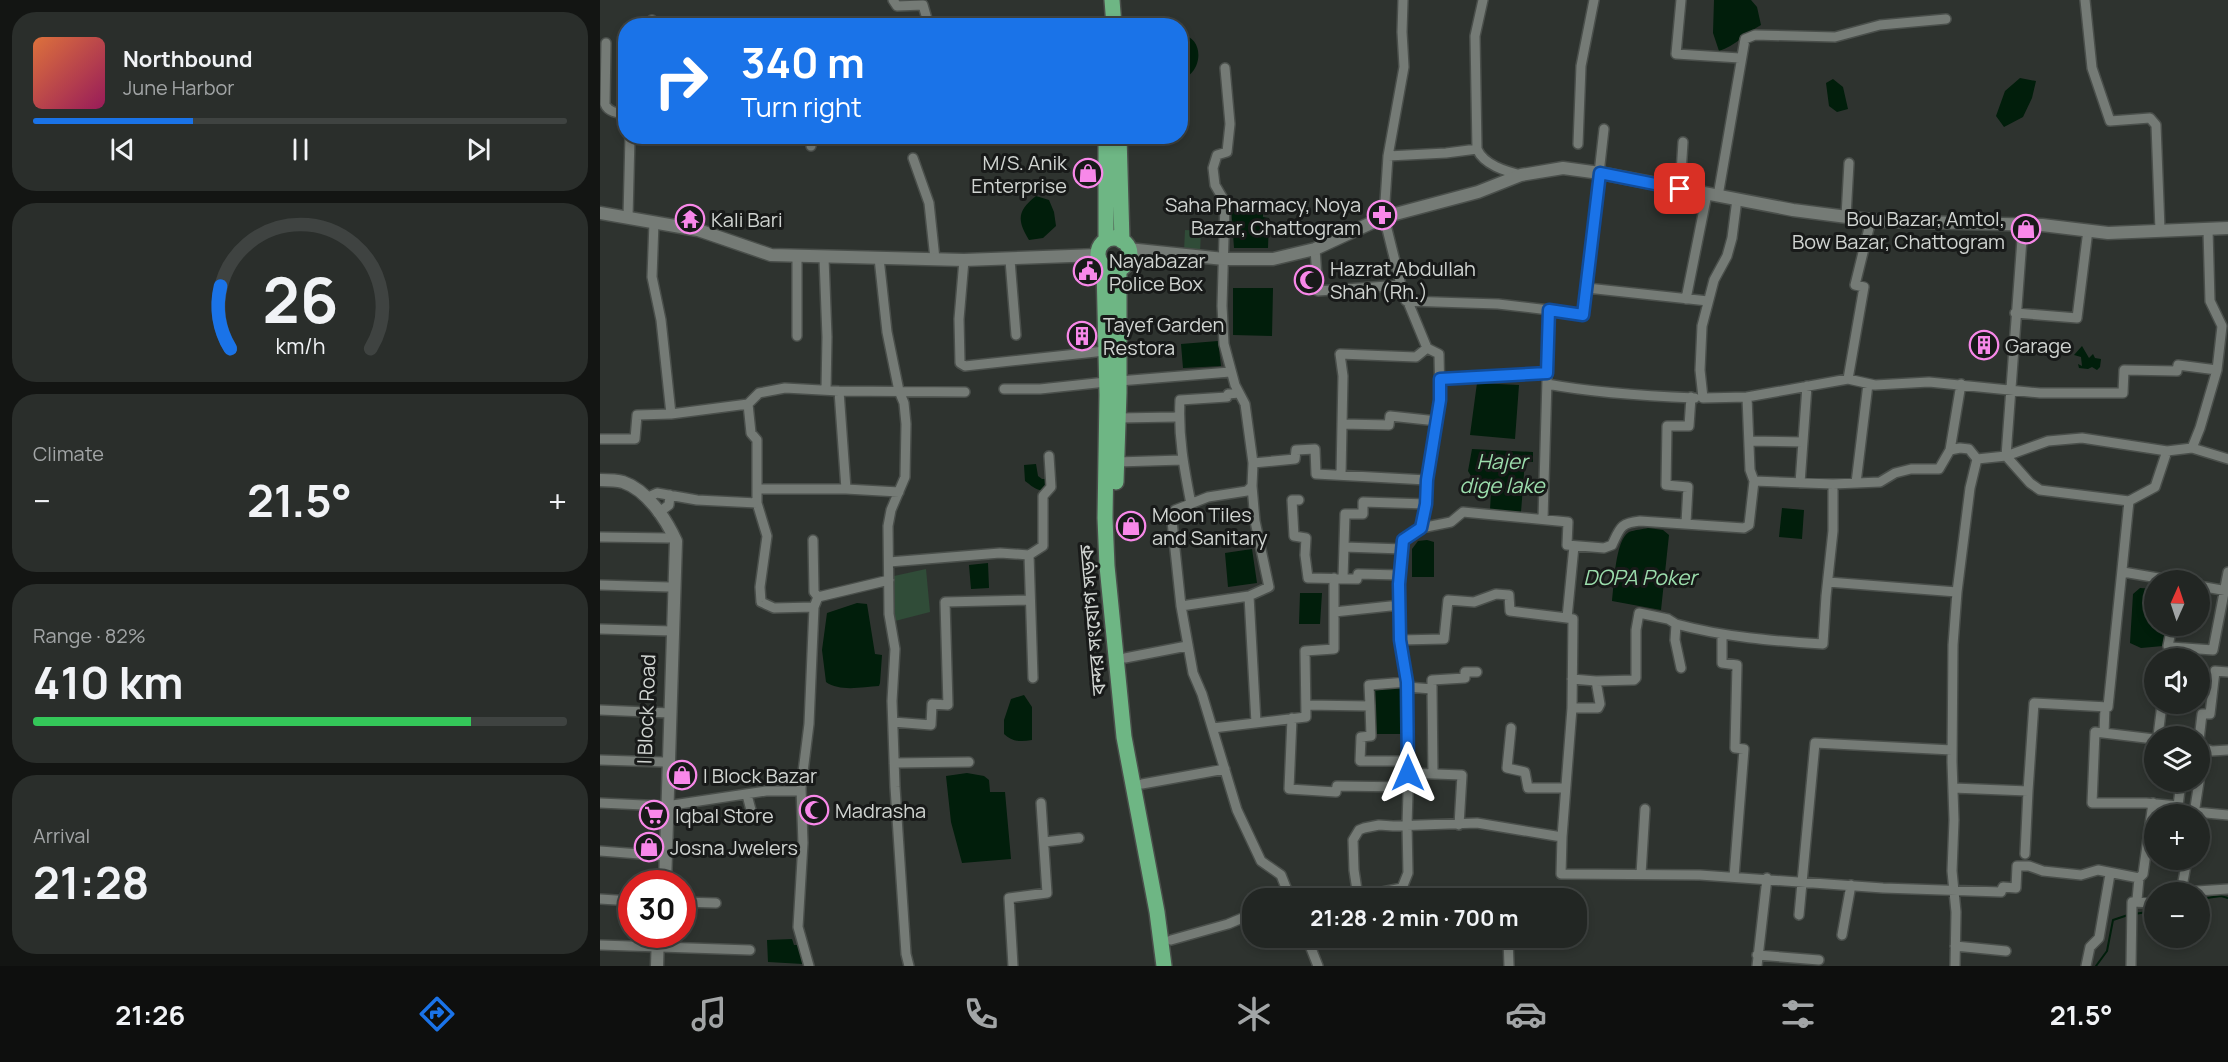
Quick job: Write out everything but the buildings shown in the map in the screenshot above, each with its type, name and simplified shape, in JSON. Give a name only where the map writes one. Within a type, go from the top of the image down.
[{"type":"highway","points":[[1103,0],[1104,18]]},
{"type":"highway","points":[[1112,0],[1113,18]]},
{"type":"highway","points":[[1106,144],[1106,240],[1100,248],[1107,264],[1127,263],[1130,254],[1125,245],[1119,144]]},
{"type":"highway","points":[[1106,240],[1125,245]]},
{"type":"highway","name":"বন্দর সংযোগ সড়ক","points":[[1107,264],[1105,351],[1119,418],[1113,544],[1131,718],[1174,966]]},
{"type":"highway","name":"বন্দর সংযোগ সড়ক","points":[[1107,264],[1113,382],[1106,544],[1120,708],[1157,912],[1164,966]]},
{"type":"street","points":[[893,0],[897,6],[923,5],[926,8],[928,18]]},
{"type":"street","points":[[1403,0],[1404,67],[1388,156],[1384,217],[1406,301],[1427,348],[1439,354],[1440,400],[1421,528]]},
{"type":"street","points":[[1483,0],[1475,36],[1477,148],[1480,156],[1502,170],[1521,175]]},
{"type":"street","points":[[1578,144],[1581,66],[1594,0]]},
{"type":"street","points":[[1681,0],[1676,54],[1740,58]]},
{"type":"street","points":[[2085,0],[2092,68],[2110,121],[2150,118],[2156,125],[2160,230]]},
{"type":"street","points":[[1686,299],[1713,195],[1745,39],[1755,35],[1834,37],[1880,25],[1946,19]]},
{"type":"street","points":[[606,43],[605,104],[611,111],[618,112]]},
{"type":"street","points":[[1181,606],[1249,596],[1269,587],[1255,521],[1252,486],[1253,462],[1245,404],[1230,372],[1224,344],[1222,306],[1225,202],[1215,184],[1213,168],[1216,155],[1227,152],[1230,124],[1225,68]]},
{"type":"street","points":[[1406,301],[1498,304],[1583,315],[1604,129]]},
{"type":"street","points":[[1680,189],[1683,142]]},
{"type":"street","points":[[628,217],[630,144]]},
{"type":"street","points":[[1388,156],[1446,153],[1477,148]]},
{"type":"street","points":[[912,159],[928,203],[935,259]]},
{"type":"street","points":[[1846,216],[1850,163]]},
{"type":"street","points":[[1125,245],[1224,259],[1273,260],[1315,249],[1384,217],[1478,192],[1521,175],[1563,168],[1737,200],[1871,220],[2022,225],[2108,232],[2228,228]]},
{"type":"street","points":[[1703,398],[1700,370],[1701,326],[1714,280],[1727,256],[1737,200]]},
{"type":"street","points":[[600,213],[708,233],[771,255],[1107,264]]},
{"type":"street","points":[[1848,379],[1864,287],[1855,285],[1871,220]]},
{"type":"street","points":[[654,222],[652,277],[661,320],[671,414]]},
{"type":"street","points":[[2022,225],[2006,456],[2030,483],[2040,490],[2130,501],[2155,487],[2167,451]]},
{"type":"street","points":[[2015,313],[2077,318],[2088,230]]},
{"type":"street","points":[[2192,448],[2217,372],[2224,339],[2222,326],[2210,301],[2208,230]]},
{"type":"street","points":[[1315,249],[1318,291],[1401,285]]},
{"type":"street","points":[[797,257],[797,336]]},
{"type":"street","points":[[824,258],[827,337],[826,390]]},
{"type":"street","points":[[879,258],[887,332],[899,391],[904,403],[906,423],[905,477],[891,510],[888,526],[889,614],[895,649],[892,701],[894,763],[905,945],[909,966]]},
{"type":"street","points":[[964,260],[959,319],[960,363],[965,366],[1105,351]]},
{"type":"street","points":[[1010,260],[1016,334]]},
{"type":"street","points":[[1587,288],[1708,301]]},
{"type":"street","points":[[1543,519],[1549,310]]},
{"type":"street","points":[[1341,475],[1343,376],[1341,354],[1416,357],[1427,348]]},
{"type":"street","points":[[1547,384],[1660,397],[1703,398],[1748,397],[1848,379],[1875,385],[1929,382],[2040,393],[2123,393],[2124,370],[2177,371],[2178,365],[2228,375]]},
{"type":"street","points":[[1004,389],[1040,389],[1230,372]]},
{"type":"street","points":[[1440,379],[1547,373]]},
{"type":"street","points":[[1856,483],[1868,384]]},
{"type":"street","points":[[1754,482],[1833,484],[1880,482],[1895,473],[1911,469],[1939,469],[1950,450],[1961,384]]},
{"type":"street","points":[[1800,483],[1807,386]]},
{"type":"street","points":[[600,440],[635,439],[637,415],[671,414],[748,404],[759,393],[785,388],[965,392]]},
{"type":"street","points":[[839,391],[846,489]]},
{"type":"street","points":[[1191,504],[1182,460],[1178,416],[1180,400],[1227,397],[1227,394],[1239,393]]},
{"type":"street","points":[[1686,523],[1688,487],[1666,485],[1667,426],[1689,426],[1691,397]]},
{"type":"street","points":[[1402,888],[1408,873],[1409,761],[1407,685],[1400,640],[1400,575],[1403,540],[1421,528],[1451,522],[1463,512],[1568,522],[1567,545],[1604,548],[1612,545],[1621,526],[1630,522],[1686,523],[1744,528],[1749,525],[1754,482],[1750,470],[1748,397]]},
{"type":"street","points":[[748,404],[751,433],[757,440],[757,503],[767,536],[760,587],[761,602],[774,608],[814,607]]},
{"type":"street","points":[[1119,418],[1178,416]]},
{"type":"street","points":[[1342,424],[1389,425],[1390,416],[1437,421]]},
{"type":"street","points":[[1977,459],[2006,456],[2048,441],[2082,438],[2167,451],[2192,448],[2228,459]]},
{"type":"street","points":[[1749,441],[1803,442]]},
{"type":"street","points":[[1253,462],[1295,459],[1296,450],[1315,449],[1316,474],[1427,480]]},
{"type":"street","points":[[1950,450],[1969,449],[1977,459]]},
{"type":"street","points":[[889,562],[1000,553],[1029,555],[1042,546],[1043,496],[1051,487],[1049,456]]},
{"type":"street","points":[[1955,966],[1952,871],[1953,645],[1970,488],[1977,459]]},
{"type":"street","points":[[1117,462],[1182,460]]},
{"type":"street","points":[[600,480],[621,481],[636,489],[658,513],[671,538]]},
{"type":"street","points":[[1572,679],[1634,680],[1636,678],[1636,630],[1639,613],[1722,634],[1760,640],[1823,644],[1833,531],[1833,484]]},
{"type":"street","points":[[600,486],[622,487],[637,498],[671,538]]},
{"type":"street","points":[[1252,486],[1247,491],[1208,497],[1175,510],[1172,521],[1181,606],[1193,673],[1213,728],[1237,810],[1261,861],[1281,875],[1286,888]]},
{"type":"street","points":[[757,489],[846,489],[899,492]]},
{"type":"street","points":[[646,498],[657,494],[697,500],[757,503]]},
{"type":"street","points":[[658,513],[669,505],[670,495]]},
{"type":"street","points":[[1299,500],[1292,500],[1294,537],[1306,538],[1305,555],[1308,578],[1358,579],[1358,574],[1400,575]]},
{"type":"street","points":[[2025,854],[2034,703],[2108,707],[2130,501]]},
{"type":"street","points":[[1213,728],[1306,717],[1305,651],[1334,649],[1334,612],[1344,547],[1345,514],[1363,514],[1363,502],[1426,504]]},
{"type":"street","points":[[600,537],[671,538]]},
{"type":"street","name":"I Block Road","points":[[670,631],[671,538]]},
{"type":"street","name":"I Block Road","points":[[664,806],[671,538]]},
{"type":"street","points":[[813,540],[814,592],[818,597]]},
{"type":"street","points":[[1567,618],[1574,546]]},
{"type":"street","points":[[1344,547],[1403,549]]},
{"type":"street","points":[[1029,555],[1033,678]]},
{"type":"street","points":[[2123,572],[2144,576]]},
{"type":"street","points":[[2170,636],[2168,646],[2171,647],[2213,650],[2223,628],[2228,572]]},
{"type":"street","points":[[818,597],[889,580]]},
{"type":"street","points":[[1827,582],[1957,592]]},
{"type":"street","points":[[600,585],[669,587]]},
{"type":"street","points":[[2210,588],[2226,591]]},
{"type":"street","points":[[1400,640],[1444,639],[1448,600],[1474,602],[1496,594],[1509,595],[1510,611],[1573,619],[1572,708],[1561,874],[1767,878],[1851,885],[2001,892],[2002,887],[2016,888],[2017,866],[2081,875],[2098,870],[2139,878]]},
{"type":"street","points":[[1249,596],[1256,723]]},
{"type":"street","points":[[809,966],[798,927],[803,843],[801,791],[809,724],[814,607],[818,597]]},
{"type":"street","points":[[893,722],[932,725],[932,704],[948,705],[945,602],[1030,600]]},
{"type":"street","points":[[1334,612],[1400,605]]},
{"type":"street","points":[[1676,624],[1675,640],[1681,668]]},
{"type":"street","points":[[600,629],[670,631]]},
{"type":"street","points":[[1722,634],[1722,663],[1737,665],[1735,748],[1744,749],[1734,877]]},
{"type":"street","points":[[1125,658],[1188,646]]},
{"type":"street","points":[[2201,726],[2202,714],[2210,714],[2215,671],[2228,672]]},
{"type":"street","points":[[1433,774],[1432,680],[1465,678],[1465,672],[1477,672]]},
{"type":"street","points":[[1572,708],[1598,708],[1600,704],[1596,681]]},
{"type":"street","points":[[1409,761],[1360,761],[1361,737],[1371,736],[1369,685],[1407,685],[1432,689]]},
{"type":"street","points":[[1306,705],[1370,706]]},
{"type":"street","points":[[2104,733],[2105,707]]},
{"type":"street","points":[[600,710],[668,713]]},
{"type":"street","name":"I Block Road","points":[[663,870],[664,762],[668,713]]},
{"type":"street","points":[[1292,718],[1289,789],[1336,792],[1337,786],[1408,788]]},
{"type":"street","points":[[1510,728],[1507,768],[1525,772],[1528,788],[1565,788]]},
{"type":"street","points":[[2144,738],[2095,732],[2092,803],[2153,803],[2178,806],[2180,792]]},
{"type":"street","points":[[1799,915],[1815,744],[1952,750]]},
{"type":"street","points":[[2210,750],[2228,750]]},
{"type":"street","points":[[600,760],[664,762]]},
{"type":"street","points":[[894,763],[969,762]]},
{"type":"street","points":[[1142,784],[1225,769]]},
{"type":"street","points":[[1408,773],[1462,775],[1459,825]]},
{"type":"street","points":[[1953,788],[2028,791]]},
{"type":"street","points":[[600,803],[664,806],[766,791],[801,791]]},
{"type":"street","points":[[747,795],[751,810]]},
{"type":"street","points":[[1013,966],[1010,898],[1047,893],[1041,803]]},
{"type":"street","points":[[2137,900],[2139,878],[2144,874],[2153,803]]},
{"type":"street","points":[[1641,874],[1645,809]]},
{"type":"street","points":[[2210,814],[2228,815]]},
{"type":"street","points":[[1356,888],[1353,840],[1359,830],[1379,825],[1477,824],[1562,837]]},
{"type":"street","points":[[1044,842],[1079,838]]},
{"type":"street","points":[[600,851],[664,856]]},
{"type":"street","points":[[2086,966],[2090,947],[2099,938],[2110,874]]},
{"type":"street","points":[[1757,966],[1767,878]]},
{"type":"street","points":[[1842,935],[1851,885]]},
{"type":"street","points":[[2210,890],[2228,889]]},
{"type":"street","points":[[600,899],[618,900]]},
{"type":"street","points":[[2131,966],[2132,902],[2144,901]]},
{"type":"street","points":[[696,902],[716,903]]},
{"type":"street","points":[[1171,940],[1242,918]]},
{"type":"street","points":[[600,945],[618,944]]},
{"type":"street","points":[[696,946],[750,950]]},
{"type":"street","points":[[1955,946],[2006,951]]},
{"type":"street","points":[[657,966],[659,948]]},
{"type":"street","points":[[660,948],[662,966]]},
{"type":"street","points":[[1311,948],[1318,966]]},
{"type":"street","points":[[1508,948],[1509,966]]},
{"type":"street","points":[[1757,955],[1819,960]]},
{"type":"shaded area","points":[[1185,230],[1201,231],[1200,253],[1184,251]]},
{"type":"shaded area","points":[[926,569],[930,612],[895,621],[894,576]]},
{"type":"water","points":[[1714,0],[1751,0],[1757,7],[1761,25],[1719,51],[1713,33]]},
{"type":"water","points":[[1188,36],[1198,50],[1198,58],[1193,71],[1188,76]]},
{"type":"water","points":[[2020,78],[2036,81],[2032,98],[2023,117],[2004,127],[1996,116],[2005,91]]},
{"type":"water","points":[[1833,79],[1843,87],[1848,109],[1837,112],[1829,106],[1826,83]]},
{"type":"water","points":[[1036,196],[1049,200],[1056,226],[1043,238],[1029,240],[1022,227],[1021,216],[1025,206]]},
{"type":"water","points":[[1231,205],[1263,205],[1263,217],[1269,218],[1268,248],[1234,248]]},
{"type":"water","points":[[1233,288],[1273,288],[1272,336],[1233,335]]},
{"type":"water","points":[[1218,341],[1221,366],[1183,368],[1181,344]]},
{"type":"water","points":[[2082,346],[2089,358],[2093,354],[2095,358],[2101,359],[2097,370],[2092,367],[2079,368],[2078,364],[2082,366],[2081,357],[2074,355]]},
{"type":"water","name":"Hajer dige lake","points":[[1477,383],[1519,385],[1515,439],[1470,435]]},
{"type":"water","name":"Hajer dige lake","points":[[1472,449],[1533,452],[1533,462],[1525,461],[1521,512],[1490,510],[1491,492],[1478,488],[1468,471]]},
{"type":"water","points":[[1036,464],[1038,476],[1047,479],[1047,489],[1038,490],[1025,481],[1024,465]]},
{"type":"water","points":[[1782,508],[1804,510],[1802,539],[1779,537]]},
{"type":"water","name":"DOPA Poker","points":[[1648,528],[1663,530],[1669,535],[1661,610],[1612,601],[1618,553],[1624,537],[1629,532]]},
{"type":"water","points":[[1418,541],[1434,542],[1434,577],[1412,577],[1412,549]]},
{"type":"water","points":[[1252,549],[1257,583],[1228,587],[1225,553]]},
{"type":"water","points":[[988,563],[989,588],[971,589],[969,565]]},
{"type":"water","points":[[2140,588],[2144,588],[2144,636],[2164,636],[2163,646],[2141,648],[2130,643],[2133,594]]},
{"type":"water","points":[[1300,593],[1322,593],[1320,624],[1299,624]]},
{"type":"water","points":[[857,603],[867,604],[875,654],[882,655],[880,683],[879,686],[838,687],[826,682],[822,650],[827,613]]},
{"type":"water","points":[[1404,685],[1405,734],[1373,734],[1371,687]]},
{"type":"water","points":[[1024,695],[1032,707],[1032,740],[1017,741],[1004,734],[1004,720],[1011,699]]},
{"type":"water","points":[[967,773],[984,776],[989,780],[990,792],[1005,792],[1011,859],[962,863],[951,822],[946,776]]},
{"type":"water","points":[[792,939],[794,945],[798,945],[803,964],[768,962],[767,940]]},
{"type":"waterway","points":[[2210,898],[2221,896],[2228,898]]},
{"type":"waterway","points":[[2134,914],[2144,912]]},
{"type":"waterway","points":[[2096,966],[2107,951],[2113,920],[2128,915]]},
{"type":"place","name":"M/S. Anik Enterprise","points":[[1088,173]]},
{"type":"place","name":"Saha Pharmacy, Noya Bazar, Chattogram","points":[[1382,215]]},
{"type":"place","name":"Kali Bari","points":[[690,219]]},
{"type":"place","name":"Bou Bazar, Amtol, Bow Bazar, Chattogram","points":[[2026,229]]},
{"type":"place","name":"Nayabazar Police Box","points":[[1088,271]]},
{"type":"place","name":"Hazrat Abdullah Shah (Rh.)","points":[[1309,280]]},
{"type":"place","name":"Tayef Garden Restora","points":[[1082,336]]},
{"type":"place","name":"Garage","points":[[1984,345]]},
{"type":"place","name":"Moon Tiles and Sanitary","points":[[1131,526]]},
{"type":"place","name":"I Block Bazar","points":[[682,775]]},
{"type":"place","name":"Madrasha","points":[[814,810]]},
{"type":"place","name":"Iqbal Store","points":[[654,815]]},
{"type":"place","name":"Josna Jwelers","points":[[649,847]]},
{"type":"route","points":[[1408,773],[1407,682],[1400,640],[1399,584],[1403,540],[1421,528],[1426,504],[1427,480],[1440,400],[1440,379],[1547,373],[1549,310],[1583,315],[1600,173],[1680,189]]}]
